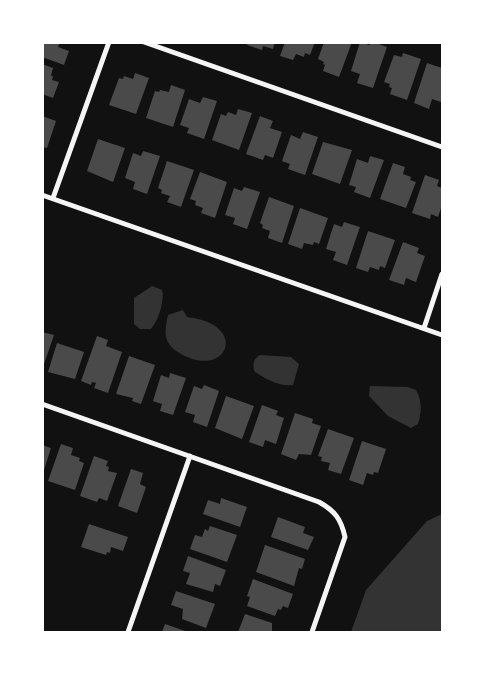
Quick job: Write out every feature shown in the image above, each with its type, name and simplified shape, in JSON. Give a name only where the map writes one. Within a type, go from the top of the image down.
[{"type":"street","points":[[53,198],[109,42]]},
{"type":"street","points":[[144,42],[442,148]]},
{"type":"street","points":[[42,195],[442,335]]},
{"type":"street","points":[[424,328],[442,274]]},
{"type":"street","points":[[42,404],[319,502],[333,510],[342,522],[344,537],[340,556],[312,632]]},
{"type":"street","points":[[128,632],[190,456]]},
{"type":"shaded area","points":[[152,286],[162,290],[163,300],[160,311],[151,329],[140,329],[134,324],[134,298]]},
{"type":"shaded area","points":[[183,310],[187,317],[207,322],[219,329],[225,339],[225,348],[220,356],[211,360],[197,360],[181,354],[171,346],[166,338],[168,315]]},
{"type":"shaded area","points":[[260,355],[291,357],[299,364],[293,385],[273,382],[254,371],[254,362]]},
{"type":"shaded area","points":[[370,386],[408,387],[416,390],[421,406],[418,424],[411,428],[388,416],[369,396]]},
{"type":"shaded area","points":[[442,514],[442,632],[351,632],[366,590],[427,521]]},
{"type":"building","points":[[42,42],[60,42],[58,47],[69,51],[64,65],[42,57]]},
{"type":"building","points":[[248,42],[275,42],[273,49],[263,46],[262,50],[247,45]]},
{"type":"building","points":[[285,42],[315,42],[310,55],[305,53],[304,57],[296,54],[293,60],[280,56]]},
{"type":"building","points":[[324,42],[352,42],[339,77],[323,71],[324,62],[318,59]]},
{"type":"building","points":[[360,42],[369,45],[373,42],[387,47],[373,88],[357,83],[360,74],[351,71]]},
{"type":"building","points":[[403,53],[421,59],[407,100],[390,94],[392,88],[389,87],[390,84],[384,82],[394,55],[402,57]]},
{"type":"building","points":[[427,63],[442,68],[442,99],[441,102],[432,99],[429,109],[414,103]]},
{"type":"building","points":[[42,64],[53,68],[52,80],[59,82],[53,98],[42,94]]},
{"type":"building","points":[[135,73],[149,78],[136,114],[109,105],[119,78],[123,79],[124,76],[133,79]]},
{"type":"building","points":[[171,85],[185,90],[173,127],[146,118],[155,91],[169,92]]},
{"type":"building","points":[[203,97],[217,101],[204,139],[187,133],[189,128],[180,125],[189,99],[200,103]]},
{"type":"building","points":[[238,109],[252,113],[239,150],[212,140],[221,114],[226,116],[228,112],[236,115]]},
{"type":"building","points":[[42,116],[56,121],[47,148],[42,147]]},
{"type":"building","points":[[260,116],[273,121],[270,128],[282,132],[273,158],[265,155],[263,160],[246,154]]},
{"type":"building","points":[[303,132],[318,137],[305,175],[288,169],[290,164],[282,161],[291,135],[300,139]]},
{"type":"building","points":[[98,139],[125,148],[113,182],[87,171]]},
{"type":"building","points":[[323,142],[352,150],[340,184],[312,174]]},
{"type":"building","points":[[143,151],[160,156],[147,194],[133,189],[135,182],[125,178],[133,153],[141,156]]},
{"type":"building","points":[[370,156],[384,160],[370,198],[354,192],[356,187],[349,185],[357,159],[368,163]]},
{"type":"building","points":[[167,161],[194,170],[181,207],[167,202],[170,196],[161,193],[162,190],[158,188]]},
{"type":"building","points":[[393,163],[405,167],[403,174],[411,177],[410,180],[416,182],[406,208],[380,199]]},
{"type":"building","points":[[200,172],[227,182],[215,218],[201,213],[203,208],[195,205],[196,201],[190,199]]},
{"type":"building","points":[[425,175],[439,180],[437,186],[442,188],[442,205],[438,217],[431,214],[430,219],[412,213]]},
{"type":"building","points":[[244,187],[260,192],[247,229],[233,224],[235,218],[225,215],[234,188],[242,191]]},
{"type":"building","points":[[269,197],[294,206],[282,243],[268,238],[270,231],[262,228],[263,225],[260,223]]},
{"type":"building","points":[[300,208],[328,218],[319,244],[314,242],[313,245],[304,243],[302,249],[288,244]]},
{"type":"building","points":[[344,222],[360,227],[347,265],[333,260],[336,252],[326,249],[334,224],[342,227]]},
{"type":"building","points":[[368,231],[395,240],[385,268],[380,266],[379,270],[370,267],[368,272],[356,268]]},
{"type":"building","points":[[403,242],[419,248],[417,253],[425,256],[416,282],[406,278],[404,285],[389,280]]},
{"type":"building","points":[[42,332],[54,335],[43,367],[42,367]]},
{"type":"building","points":[[97,336],[108,340],[106,346],[122,352],[108,393],[94,388],[96,383],[92,382],[91,385],[81,381]]},
{"type":"building","points":[[57,343],[84,352],[75,379],[48,372]]},
{"type":"building","points":[[129,356],[155,365],[141,404],[132,401],[133,398],[116,394]]},
{"type":"building","points":[[170,373],[186,378],[173,415],[160,411],[162,404],[153,401],[161,375],[169,378]]},
{"type":"building","points":[[204,385],[219,391],[207,427],[193,422],[195,415],[185,412],[194,386],[202,389]]},
{"type":"building","points":[[226,396],[254,406],[242,439],[215,428]]},
{"type":"building","points":[[262,405],[278,411],[276,415],[284,418],[276,444],[265,440],[263,447],[249,442]]},
{"type":"building","points":[[295,413],[313,419],[312,423],[321,426],[311,455],[299,454],[296,460],[281,454]]},
{"type":"building","points":[[328,429],[354,438],[341,474],[328,470],[330,463],[321,461],[322,457],[318,456]]},
{"type":"building","points":[[362,441],[386,449],[378,473],[374,472],[373,475],[367,473],[363,485],[349,480]]},
{"type":"building","points":[[61,444],[73,448],[71,455],[80,458],[79,461],[84,463],[75,490],[48,481]]},
{"type":"building","points":[[42,445],[51,448],[43,473],[42,473]]},
{"type":"building","points":[[94,456],[108,461],[106,466],[109,467],[108,471],[117,473],[107,501],[99,498],[97,502],[80,496]]},
{"type":"building","points":[[131,469],[143,473],[140,484],[146,487],[137,513],[118,506]]},
{"type":"building","points":[[221,498],[247,507],[240,527],[203,514],[208,500],[220,504]]},
{"type":"building","points":[[278,517],[305,527],[303,533],[314,537],[308,550],[271,537]]},
{"type":"building","points":[[89,524],[128,537],[123,551],[111,547],[110,553],[107,552],[106,555],[81,547]]},
{"type":"building","points":[[210,526],[237,535],[227,562],[190,549],[195,535],[202,537],[205,529],[208,531]]},
{"type":"building","points":[[265,545],[305,559],[302,569],[299,568],[294,586],[256,572]]},
{"type":"building","points":[[188,556],[226,570],[220,586],[215,584],[213,592],[186,584],[190,573],[183,571]]},
{"type":"building","points":[[253,579],[293,594],[288,608],[283,606],[281,610],[278,609],[275,616],[247,606],[250,597],[247,596]]},
{"type":"building","points":[[176,591],[215,604],[206,628],[182,619],[183,609],[171,605]]},
{"type":"building","points":[[245,614],[272,623],[272,632],[238,632]]},
{"type":"building","points":[[165,624],[188,632],[162,632]]}]
